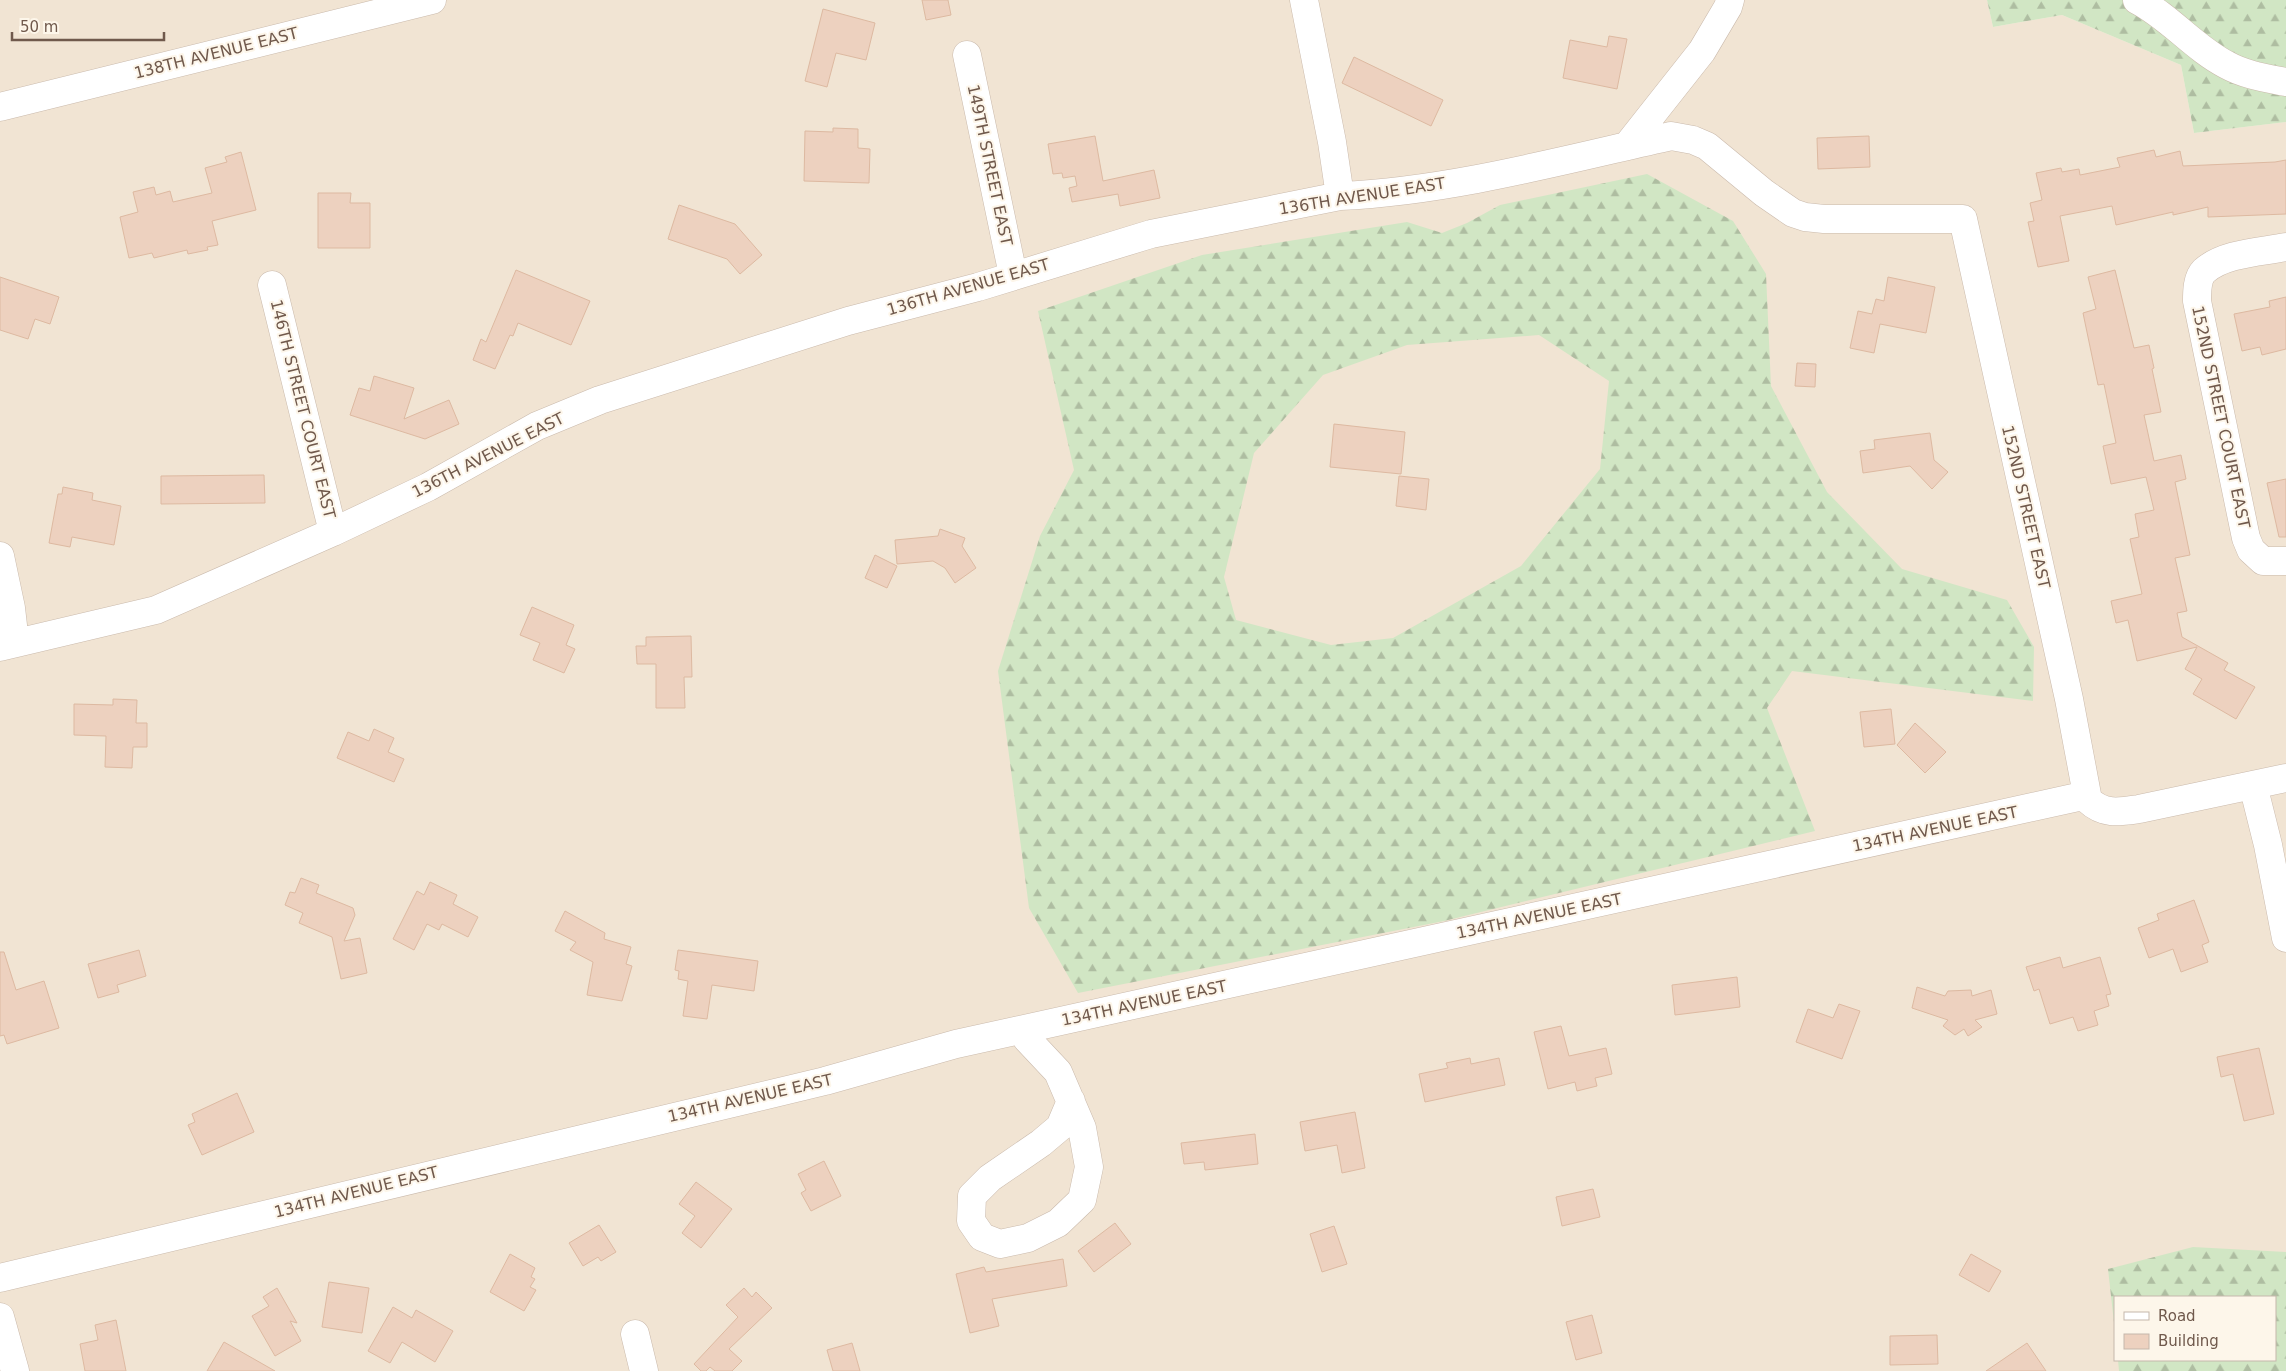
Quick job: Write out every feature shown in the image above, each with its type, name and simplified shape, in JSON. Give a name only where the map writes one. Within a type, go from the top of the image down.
[{"type":"street","name":"138TH AVENUE EAST","points":[[0,107],[432,0]]},
{"type":"street","points":[[1304,0],[1340,196]]},
{"type":"street","points":[[1627,146],[1702,51],[1728,7],[1730,0]]},
{"type":"street","points":[[2137,0],[2152,8],[2227,66],[2260,77],[2286,82]]},
{"type":"street","name":"149TH STREET EAST","points":[[967,56],[1013,274]]},
{"type":"street","name":"136TH AVENUE EAST","points":[[7,645],[156,610],[333,532],[428,487],[537,426],[600,400],[848,321],[978,287],[1013,274],[1151,234],[1340,196],[1366,195],[1473,178],[1671,136],[1693,140],[1707,146],[1778,203],[1793,213],[1806,217],[1824,219],[1963,219]]},
{"type":"street","name":"152ND STREET EAST","points":[[1963,219],[2067,690],[2087,795]]},
{"type":"street","name":"152ND STREET COURT EAST","points":[[2275,561],[2251,550],[2246,538],[2196,301],[2201,277],[2207,270],[2228,258],[2286,247]]},
{"type":"street","name":"146TH STREET COURT EAST","points":[[272,285],[333,532]]},
{"type":"street","points":[[0,556],[11,608],[7,645]]},
{"type":"street","points":[[2087,795],[2088,800],[2095,807],[2115,812],[2286,778]]},
{"type":"street","points":[[2253,785],[2268,845],[2286,938]]},
{"type":"street","name":"134TH AVENUE EAST","points":[[0,1278],[825,1081],[956,1044],[2087,795]]},
{"type":"street","points":[[1022,1030],[1027,1039],[1058,1072],[1071,1101],[1082,1128],[1089,1167],[1082,1200],[1058,1223],[1028,1238],[1000,1244],[982,1237],[972,1220],[972,1196],[990,1178],[1041,1143],[1060,1127],[1071,1101]]},
{"type":"street","points":[[0,1317],[15,1371]]},
{"type":"street","points":[[635,1334],[644,1371]]},
{"type":"shaded area","points":[[0,0],[1987,0],[1993,27],[2062,15],[2181,65],[2194,133],[2286,122],[2286,1371],[0,1371]]},
{"type":"green space","points":[[1987,0],[2286,0],[2286,122],[2194,133],[2181,65],[2062,15],[1993,27]]},
{"type":"green space","points":[[1647,174],[1733,221],[1766,274],[1771,386],[1827,492],[1902,569],[2007,600],[2034,647],[2033,701],[1792,671],[1767,708],[1815,831],[1444,921],[1078,993],[1029,908],[998,671],[1040,536],[1074,470],[1038,311],[1202,255],[1407,222],[1442,233],[1467,223],[1500,205]],"holes":[[[1539,335],[1609,381],[1600,469],[1521,566],[1393,638],[1331,645],[1236,620],[1224,577],[1254,453],[1323,375],[1407,345]]]},
{"type":"green space","points":[[2193,1247],[2286,1252],[2286,1371],[2119,1371],[2118,1361],[2276,1361],[2276,1296],[2114,1296],[2114,1323],[2108,1269]]},
{"type":"building","points":[[922,0],[948,0],[951,15],[926,20]]},
{"type":"building","points":[[823,9],[875,23],[866,60],[836,53],[827,87],[805,81]]},
{"type":"building","points":[[1609,36],[1627,39],[1617,89],[1563,78],[1570,40],[1607,47]]},
{"type":"building","points":[[1354,57],[1443,100],[1431,126],[1342,83]]},
{"type":"building","points":[[833,128],[858,129],[858,148],[870,149],[869,183],[804,181],[805,131],[833,132]]},
{"type":"building","points":[[1095,136],[1103,181],[1154,170],[1160,198],[1120,206],[1118,194],[1072,202],[1069,188],[1077,186],[1075,176],[1063,178],[1062,173],[1053,174],[1048,144]]},
{"type":"building","points":[[1869,136],[1870,167],[1818,169],[1817,138]]},
{"type":"building","points":[[2154,150],[2156,157],[2180,151],[2183,166],[2286,160],[2286,214],[2208,217],[2208,207],[2173,215],[2173,212],[2116,225],[2112,206],[2060,216],[2069,261],[2038,267],[2028,222],[2034,221],[2030,203],[2042,200],[2036,173],[2061,168],[2062,172],[2079,169],[2080,175],[2120,167],[2117,158]]},
{"type":"building","points":[[241,152],[256,210],[212,221],[218,245],[207,247],[208,250],[188,254],[187,250],[154,258],[152,253],[129,258],[120,217],[138,212],[133,192],[154,187],[156,195],[170,191],[173,202],[212,193],[205,168],[227,162],[225,157]]},
{"type":"building","points":[[318,193],[351,193],[350,203],[370,203],[370,248],[318,248]]},
{"type":"building","points":[[679,205],[735,224],[762,255],[740,274],[727,259],[668,239]]},
{"type":"building","points":[[516,270],[590,301],[571,345],[518,323],[513,336],[510,335],[495,369],[473,360],[481,339],[486,342]]},
{"type":"building","points":[[2115,270],[2134,348],[2149,345],[2154,368],[2152,369],[2161,412],[2144,415],[2154,461],[2181,455],[2186,479],[2175,482],[2190,555],[2175,558],[2187,611],[2177,613],[2182,637],[2228,663],[2224,670],[2255,687],[2236,719],[2193,694],[2202,679],[2185,669],[2197,647],[2137,661],[2128,620],[2116,623],[2111,601],[2142,594],[2130,539],[2139,537],[2135,514],[2154,510],[2146,477],[2111,484],[2103,446],[2116,443],[2104,384],[2098,385],[2083,313],[2096,309],[2088,277]]},
{"type":"building","points":[[0,277],[59,297],[50,324],[35,319],[28,339],[0,330]]},
{"type":"building","points":[[1888,277],[1935,287],[1926,333],[1880,324],[1874,353],[1850,348],[1858,311],[1872,314],[1876,299],[1884,301]]},
{"type":"building","points":[[2286,297],[2286,349],[2262,355],[2260,347],[2242,351],[2234,314],[2270,307],[2269,301]]},
{"type":"building","points":[[1797,363],[1816,364],[1815,387],[1795,386]]},
{"type":"building","points":[[374,376],[414,388],[404,419],[449,400],[459,424],[425,439],[350,415],[359,388],[370,391]]},
{"type":"building","points":[[1334,424],[1405,432],[1401,474],[1330,467]]},
{"type":"building","points":[[1930,433],[1934,460],[1948,472],[1932,489],[1910,466],[1863,473],[1860,451],[1875,449],[1874,440]]},
{"type":"building","points":[[264,475],[265,503],[161,504],[161,476]]},
{"type":"building","points":[[1399,476],[1429,479],[1426,510],[1396,506]]},
{"type":"building","points":[[2286,479],[2286,537],[2279,537],[2267,483]]},
{"type":"building","points":[[63,487],[93,493],[92,500],[121,506],[114,545],[72,537],[70,547],[49,543],[58,494],[62,494]]},
{"type":"building","points":[[940,529],[965,538],[962,546],[976,568],[955,583],[945,568],[933,561],[897,564],[895,540],[938,536]]},
{"type":"building","points":[[875,555],[897,566],[887,588],[865,578]]},
{"type":"building","points":[[532,607],[574,625],[566,645],[575,649],[564,673],[533,660],[540,643],[520,635]]},
{"type":"building","points":[[691,636],[692,677],[684,677],[685,708],[656,708],[656,664],[637,664],[636,646],[646,646],[646,637]]},
{"type":"building","points":[[113,699],[137,700],[136,723],[147,723],[147,747],[133,747],[132,768],[105,767],[106,736],[74,735],[74,704],[113,705]]},
{"type":"building","points":[[1891,709],[1895,744],[1864,747],[1860,712]]},
{"type":"building","points":[[1915,723],[1946,752],[1925,773],[1897,745]]},
{"type":"building","points":[[374,729],[394,738],[388,752],[404,759],[394,782],[337,758],[348,732],[369,741]]},
{"type":"building","points":[[301,878],[319,885],[316,893],[353,908],[355,915],[344,941],[360,938],[367,973],[341,979],[332,937],[299,923],[303,913],[285,905],[290,892],[295,893]]},
{"type":"building","points":[[430,882],[457,895],[453,904],[478,917],[468,937],[442,924],[439,930],[427,924],[414,950],[393,939],[417,891],[424,895]]},
{"type":"building","points":[[2194,900],[2209,942],[2202,945],[2208,962],[2181,972],[2173,949],[2149,958],[2138,928],[2159,920],[2157,914]]},
{"type":"building","points":[[565,911],[605,933],[604,939],[631,947],[626,964],[632,966],[622,1001],[587,995],[593,962],[570,950],[576,942],[555,931]]},
{"type":"building","points":[[139,950],[146,976],[117,985],[119,992],[98,998],[88,964]]},
{"type":"building","points":[[678,950],[758,961],[754,991],[712,985],[707,1019],[683,1016],[688,981],[678,979],[679,971],[675,970]]},
{"type":"building","points":[[0,952],[4,952],[16,990],[44,981],[59,1028],[7,1044],[4,1035],[0,1036]]},
{"type":"building","points":[[2060,957],[2063,968],[2100,957],[2111,994],[2106,995],[2109,1006],[2094,1011],[2098,1025],[2078,1031],[2073,1017],[2050,1024],[2039,989],[2034,991],[2026,967]]},
{"type":"building","points":[[1737,977],[1740,1007],[1675,1015],[1672,985]]},
{"type":"building","points":[[1917,987],[1945,996],[1948,991],[1971,990],[1972,996],[1991,990],[1997,1014],[1975,1020],[1982,1027],[1968,1036],[1964,1029],[1955,1035],[1943,1026],[1948,1020],[1912,1008]]},
{"type":"building","points":[[1839,1004],[1860,1011],[1842,1059],[1796,1042],[1808,1009],[1833,1018]]},
{"type":"building","points":[[1561,1026],[1569,1056],[1606,1048],[1612,1074],[1595,1078],[1597,1086],[1577,1091],[1575,1082],[1548,1089],[1534,1032]]},
{"type":"building","points":[[2259,1048],[2274,1114],[2244,1121],[2233,1074],[2221,1077],[2217,1057]]},
{"type":"building","points":[[1470,1058],[1471,1064],[1499,1058],[1505,1085],[1425,1102],[1419,1074],[1448,1068],[1446,1063]]},
{"type":"building","points":[[237,1093],[254,1132],[202,1155],[188,1125],[195,1122],[192,1114]]},
{"type":"building","points":[[1355,1112],[1365,1168],[1342,1173],[1337,1145],[1305,1151],[1300,1122]]},
{"type":"building","points":[[1255,1134],[1258,1164],[1205,1170],[1204,1162],[1184,1164],[1181,1143]]},
{"type":"building","points":[[824,1161],[841,1196],[811,1211],[801,1193],[806,1190],[798,1174]]},
{"type":"building","points":[[696,1182],[732,1209],[701,1248],[682,1233],[695,1216],[679,1204]]},
{"type":"building","points":[[1593,1189],[1600,1217],[1562,1226],[1556,1197]]},
{"type":"building","points":[[1115,1223],[1131,1244],[1094,1272],[1078,1251]]},
{"type":"building","points":[[599,1225],[616,1252],[601,1261],[598,1257],[583,1266],[569,1243]]},
{"type":"building","points":[[1334,1226],[1347,1264],[1322,1272],[1310,1234]]},
{"type":"building","points":[[510,1254],[535,1268],[531,1277],[535,1279],[530,1287],[536,1290],[524,1311],[490,1292]]},
{"type":"building","points":[[1971,1254],[2001,1271],[1989,1292],[1959,1275]]},
{"type":"building","points":[[1063,1259],[1067,1286],[992,1299],[999,1326],[970,1333],[956,1274],[984,1267],[986,1272]]},
{"type":"building","points":[[329,1282],[369,1288],[362,1333],[322,1327]]},
{"type":"building","points":[[277,1288],[297,1323],[290,1321],[301,1341],[275,1356],[252,1316],[269,1306],[263,1297]]},
{"type":"building","points":[[744,1288],[752,1297],[756,1292],[772,1308],[729,1349],[742,1361],[732,1371],[715,1371],[710,1367],[706,1371],[701,1371],[694,1364],[738,1317],[726,1305]]},
{"type":"building","points":[[393,1307],[412,1318],[416,1310],[453,1331],[435,1362],[402,1342],[390,1363],[368,1351]]},
{"type":"building","points":[[1592,1315],[1602,1353],[1576,1360],[1566,1322]]},
{"type":"building","points":[[116,1320],[126,1371],[85,1371],[80,1344],[98,1340],[95,1325]]},
{"type":"building","points":[[1937,1335],[1938,1364],[1890,1365],[1890,1336]]},
{"type":"building","points":[[224,1342],[275,1371],[207,1371]]},
{"type":"building","points":[[852,1343],[860,1371],[833,1371],[827,1350]]},
{"type":"building","points":[[2027,1343],[2046,1371],[1986,1371]]}]
